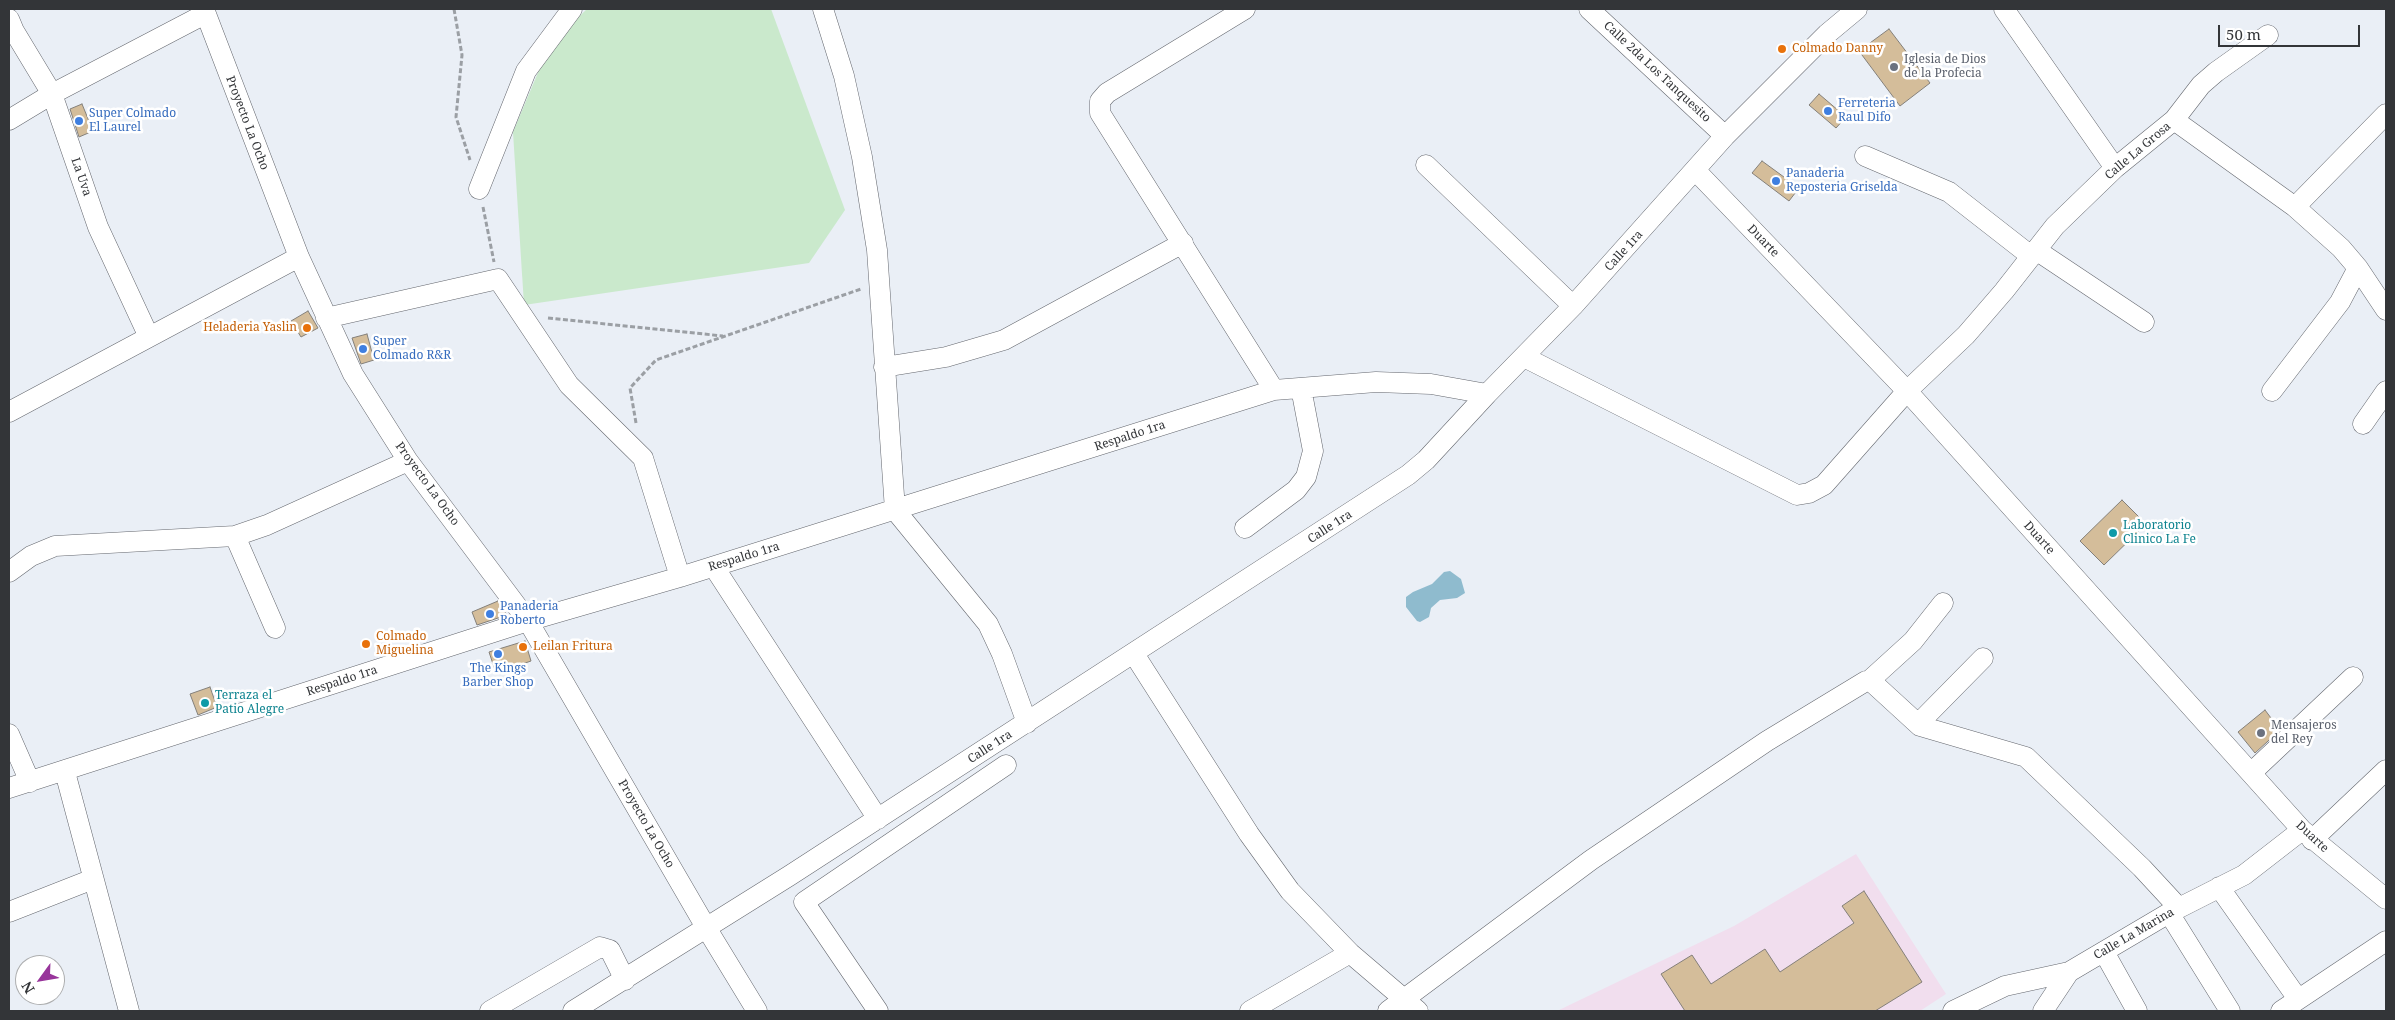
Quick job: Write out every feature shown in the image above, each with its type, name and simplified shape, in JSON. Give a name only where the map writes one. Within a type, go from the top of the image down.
[{"type":"street","points":[[480,189],[526,71],[572,9]]},
{"type":"street","points":[[823,9],[844,76],[862,157],[877,250],[895,510],[988,624],[1002,654],[1027,723]]},
{"type":"street","points":[[1245,9],[1107,93],[1100,101],[1100,113],[1184,243],[1274,390]]},
{"type":"street","name":"Calle 2da Los Tanquesito","points":[[1589,9],[1725,136]]},
{"type":"street","name":"Calle 1ra","points":[[573,1011],[707,929],[1408,475],[1426,460],[1573,306],[1696,171],[1725,136],[1828,34],[1856,9]]},
{"type":"street","points":[[2004,9],[2115,168]]},
{"type":"street","points":[[9,120],[52,94],[205,11]]},
{"type":"street","name":"Proyecto La Ocho","points":[[205,11],[299,257],[352,374],[408,461],[528,621],[707,929],[757,1011]]},
{"type":"street","name":"La Uva","points":[[9,19],[14,31],[52,94],[98,227],[149,337]]},
{"type":"street","points":[[2174,120],[2201,85],[2216,72],[2268,36]]},
{"type":"street","points":[[2295,207],[2386,114]]},
{"type":"street","name":"Calle La Grosa","points":[[1524,357],[1797,495],[1809,494],[1824,485],[1907,391],[1966,335],[2055,226],[2115,168],[2174,120],[2295,207],[2341,248],[2380,290],[2386,310]]},
{"type":"street","points":[[1865,156],[1948,192],[2033,253],[2144,322]]},
{"type":"street","points":[[1426,165],[1573,306]]},
{"type":"street","name":"Duarte","points":[[1696,171],[1907,391],[2307,835],[2386,899]]},
{"type":"street","points":[[884,367],[946,357],[1004,340],[1184,243]]},
{"type":"street","points":[[9,412],[299,257]]},
{"type":"street","points":[[2272,392],[2340,302],[2358,268]]},
{"type":"street","points":[[326,318],[498,279],[569,385],[643,458],[680,577]]},
{"type":"street","name":"Respaldo 1ra","points":[[9,788],[65,772],[528,621],[714,567],[1274,390],[1376,382],[1431,384],[1487,394]]},
{"type":"street","points":[[1245,528],[1296,490],[1306,477],[1313,451],[1301,388]]},
{"type":"street","points":[[2364,424],[2386,391]]},
{"type":"street","points":[[9,572],[30,556],[55,546],[235,536],[267,524],[408,461]]},
{"type":"street","points":[[235,536],[275,628]]},
{"type":"street","points":[[714,567],[878,819]]},
{"type":"street","points":[[1388,1011],[1412,1005],[1591,860],[1767,741],[1866,681],[1869,681],[1914,641],[1943,603]]},
{"type":"street","points":[[1134,654],[1250,834],[1290,890],[1350,952],[1412,1005]]},
{"type":"street","points":[[1918,724],[1982,658]]},
{"type":"street","points":[[2251,773],[2353,677]]},
{"type":"street","points":[[1869,681],[1918,724],[2026,757],[2142,868],[2174,911],[2230,1011]]},
{"type":"street","points":[[9,734],[30,782]]},
{"type":"street","points":[[804,902],[1006,765]]},
{"type":"street","name":"Calle La Marina","points":[[1953,1011],[2005,986],[2068,972],[2174,911],[2219,888],[2307,835],[2386,770]]},
{"type":"street","points":[[65,772],[92,879],[129,1011]]},
{"type":"street","points":[[789,876],[804,902],[878,1011]]},
{"type":"street","points":[[9,912],[92,879]]},
{"type":"street","points":[[2219,888],[2298,1000]]},
{"type":"street","points":[[2281,1011],[2386,941]]},
{"type":"street","points":[[490,1011],[600,947],[610,950],[625,980]]},
{"type":"street","points":[[1250,1011],[1350,952]]},
{"type":"street","points":[[2104,952],[2137,1011]]},
{"type":"street","points":[[2043,1011],[2068,972]]},
{"type":"path","points":[[454,9],[462,55],[456,116],[480,189],[498,279]]},
{"type":"path","points":[[643,458],[630,388],[656,360],[879,283]]},
{"type":"path","points":[[522,315],[725,336]]},
{"type":"shaded area","points":[[1856,854],[1946,994],[1920,1011],[1557,1011],[1734,926]]},
{"type":"green space","points":[[587,9],[771,9],[845,210],[809,263],[524,305],[513,132],[550,44]]},
{"type":"water","points":[[1450,571],[1461,579],[1465,593],[1457,598],[1440,600],[1431,608],[1429,617],[1420,622],[1417,621],[1406,607],[1406,597],[1432,584],[1444,572]]},
{"type":"building","name":"Iglesia de Dios de la Profecia","points":[[1889,29],[1930,83],[1900,106],[1859,51]]},
{"type":"building","name":"Ferreteria Raul Difo","points":[[1819,94],[1846,117],[1836,128],[1809,105]]},
{"type":"building","name":"Super Colmado El Laurel","points":[[82,104],[93,131],[79,137],[70,109]]},
{"type":"building","name":"Panaderia Reposteria Griselda","points":[[1762,161],[1799,188],[1789,201],[1752,173]]},
{"type":"building","points":[[308,311],[318,328],[301,337],[291,321]]},
{"type":"building","name":"Super Colmado R&R","points":[[367,334],[374,360],[361,364],[352,338]]},
{"type":"building","name":"Laboratorio Clinico La Fe","points":[[2122,500],[2146,524],[2104,565],[2080,541]]},
{"type":"building","name":"Panaderia Roberto","points":[[498,601],[507,615],[477,625],[472,612]]},
{"type":"building","points":[[525,641],[531,661],[496,673],[489,652]]},
{"type":"building","name":"Terraza el Patio Alegre","points":[[210,687],[217,707],[198,715],[190,694]]},
{"type":"building","name":"Mensajeros del Rey","points":[[2265,710],[2280,730],[2255,753],[2238,732]]},
{"type":"building","points":[[1864,891],[1922,982],[1875,1011],[1685,1011],[1661,974],[1692,955],[1711,984],[1765,949],[1780,972],[1854,923],[1842,906]]},
{"type":"place","name":"Colmado Danny","points":[[1782,49]]},
{"type":"place","name":"Iglesia de Dios de la Profecia","points":[[1894,67]]},
{"type":"place","name":"Ferreteria Raul Difo","points":[[1828,111]]},
{"type":"place","name":"Super Colmado El Laurel","points":[[79,121]]},
{"type":"place","name":"Panaderia Reposteria Griselda","points":[[1776,181]]},
{"type":"place","name":"Heladeria Yaslin","points":[[307,328]]},
{"type":"place","name":"Super Colmado R&R","points":[[363,349]]},
{"type":"place","name":"Laboratorio Clinico La Fe","points":[[2113,533]]},
{"type":"place","name":"Panaderia Roberto","points":[[490,614]]},
{"type":"place","name":"Colmado Miguelina","points":[[366,644]]},
{"type":"place","name":"Leilan Fritura","points":[[523,647]]},
{"type":"place","name":"The Kings Barber Shop","points":[[498,654]]},
{"type":"place","name":"Terraza el Patio Alegre","points":[[205,703]]},
{"type":"place","name":"Mensajeros del Rey","points":[[2261,733]]}]
